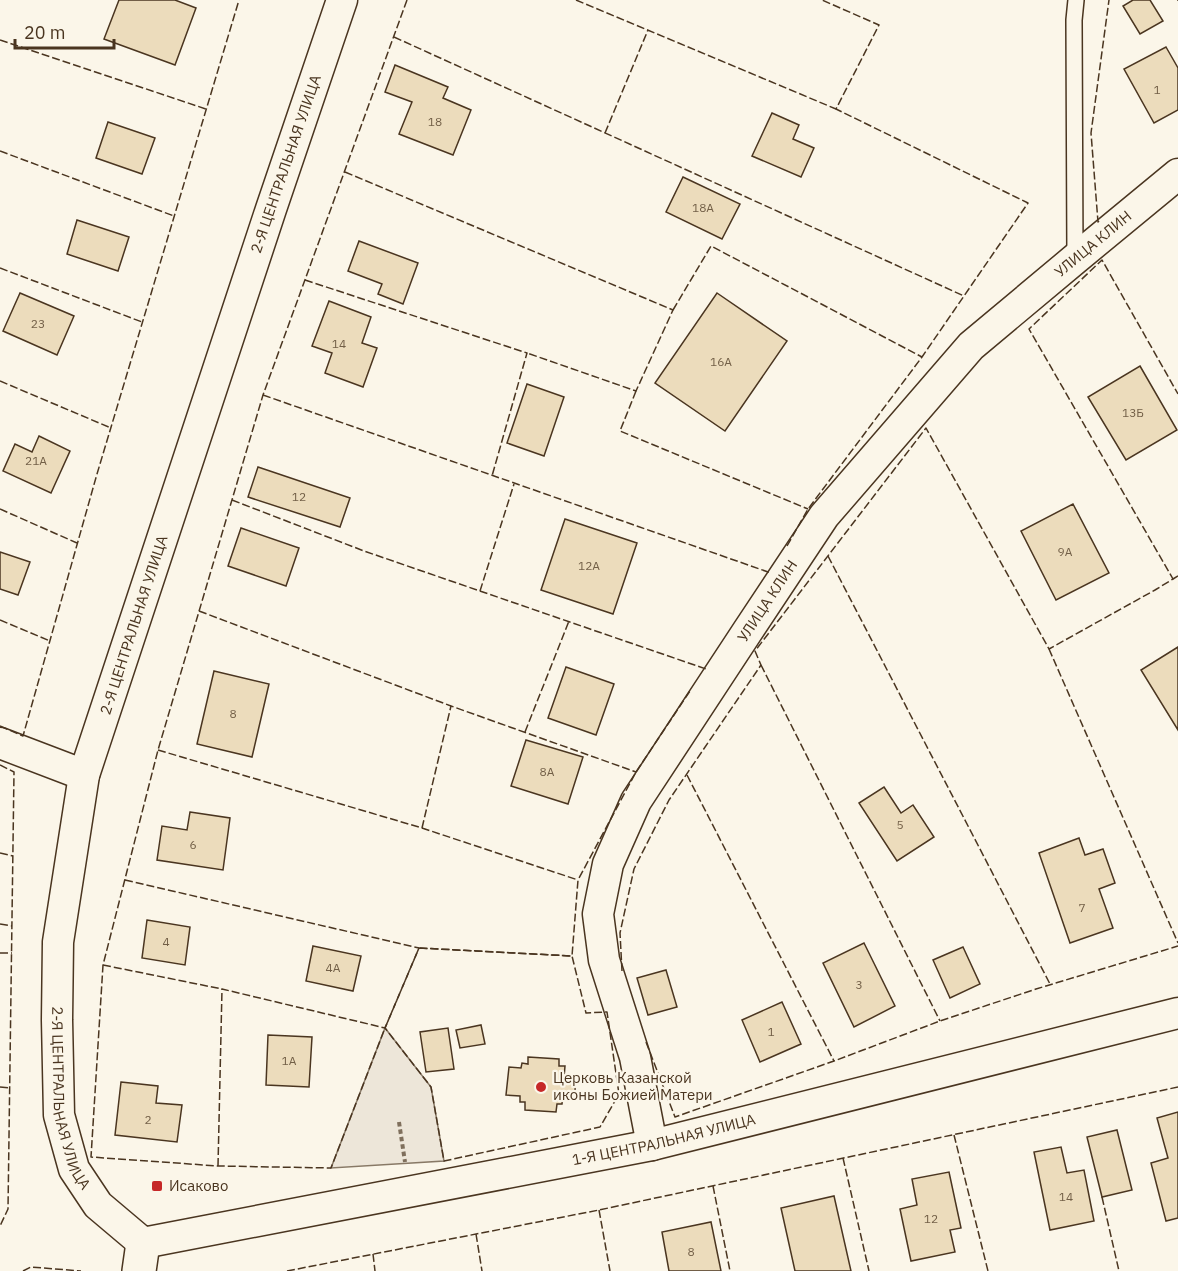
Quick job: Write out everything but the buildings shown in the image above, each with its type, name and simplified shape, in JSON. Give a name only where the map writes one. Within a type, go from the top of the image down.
[{"type":"street","name":"2-Я ЦЕНТРАЛЬНАЯ УЛИЦА","points":[[141,1257],[98,1205],[74,1169],[59,1115],[58,942],[84,775],[342,0]]},
{"type":"street","name":"УЛИЦА КЛИН","points":[[652,1145],[635,1057],[604,960],[598,914],[608,864],[636,801],[824,516],[971,346],[1178,174]]},
{"type":"street","points":[[0,742],[84,775]]},
{"type":"street","name":"1-Я ЦЕНТРАЛЬНАЯ УЛИЦА","points":[[141,1257],[410,1192],[652,1145],[1178,1013]]},
{"type":"lane","points":[[1075,259],[1074,20],[1076,0]]},
{"type":"path","points":[[399,1122],[410,1192]]},
{"type":"shaded area","points":[[385,1028],[431,1087],[444,1161],[331,1168]]},
{"type":"fence","points":[[0,726],[23,736],[97,474],[239,0]]},
{"type":"fence","points":[[407,0],[263,395],[158,750],[103,965],[91,1157],[218,1166],[331,1168],[385,1028],[419,948],[572,956],[578,880],[636,772],[690,691]]},
{"type":"fence","points":[[576,0],[836,109]]},
{"type":"fence","points":[[787,546],[808,509],[922,357],[1028,203],[836,109],[879,25],[822,0]]},
{"type":"fence","points":[[1099,221],[1091,133],[1109,0]]},
{"type":"fence","points":[[605,133],[648,30]]},
{"type":"fence","points":[[394,37],[964,296]]},
{"type":"fence","points":[[0,40],[206,109]]},
{"type":"fence","points":[[0,151],[174,216]]},
{"type":"fence","points":[[345,172],[673,310],[636,391],[527,353]]},
{"type":"fence","points":[[673,310],[711,246],[922,357]]},
{"type":"fence","points":[[622,971],[620,933],[634,869],[669,800],[761,665],[755,651],[926,428],[1049,649],[1173,579],[1029,329],[1102,260],[1178,394]]},
{"type":"fence","points":[[0,268],[142,322]]},
{"type":"fence","points":[[305,280],[527,353],[492,476]]},
{"type":"fence","points":[[0,381],[111,428]]},
{"type":"fence","points":[[636,391],[620,431],[808,509]]},
{"type":"fence","points":[[263,395],[771,573]]},
{"type":"fence","points":[[480,591],[514,484]]},
{"type":"fence","points":[[232,500],[364,551],[706,669]]},
{"type":"fence","points":[[0,509],[77,543]]},
{"type":"fence","points":[[828,556],[1050,984]]},
{"type":"fence","points":[[1173,579],[1178,576]]},
{"type":"fence","points":[[199,611],[451,706],[636,772]]},
{"type":"fence","points":[[0,620],[50,641]]},
{"type":"fence","points":[[525,732],[569,621]]},
{"type":"fence","points":[[1049,649],[1178,943]]},
{"type":"fence","points":[[761,665],[940,1021]]},
{"type":"fence","points":[[422,828],[451,706]]},
{"type":"fence","points":[[158,750],[422,828],[578,880]]},
{"type":"fence","points":[[0,765],[14,772],[8,1209],[0,1226]]},
{"type":"fence","points":[[687,775],[834,1061]]},
{"type":"fence","points":[[0,853],[13,856]]},
{"type":"fence","points":[[125,880],[419,948]]},
{"type":"fence","points":[[0,924],[12,926]]},
{"type":"fence","points":[[646,1042],[675,1117],[940,1021],[1178,946]]},
{"type":"fence","points":[[419,948],[572,956],[586,1013],[607,1012],[619,1094],[600,1127],[444,1161],[431,1087],[385,1028],[419,948]]},
{"type":"fence","points":[[0,953],[12,953]]},
{"type":"fence","points":[[103,965],[222,989]]},
{"type":"fence","points":[[218,1166],[222,989],[385,1028]]},
{"type":"fence","points":[[0,1087],[10,1088]]},
{"type":"fence","points":[[287,1271],[599,1210],[1178,1087]]},
{"type":"fence","points":[[954,1135],[988,1271]]},
{"type":"fence","points":[[843,1158],[869,1271]]},
{"type":"fence","points":[[713,1186],[730,1271]]},
{"type":"fence","points":[[1102,1197],[1119,1271]]},
{"type":"fence","points":[[599,1210],[610,1271]]},
{"type":"fence","points":[[476,1234],[482,1271]]},
{"type":"fence","points":[[373,1254],[375,1271]]},
{"type":"fence","points":[[23,1271],[31,1267],[81,1271]]},
{"type":"place","name":"Церковь Казанской иконы Божией Матери","points":[[541,1087]]},
{"type":"place","name":"Исаково","points":[[157,1186]]}]
